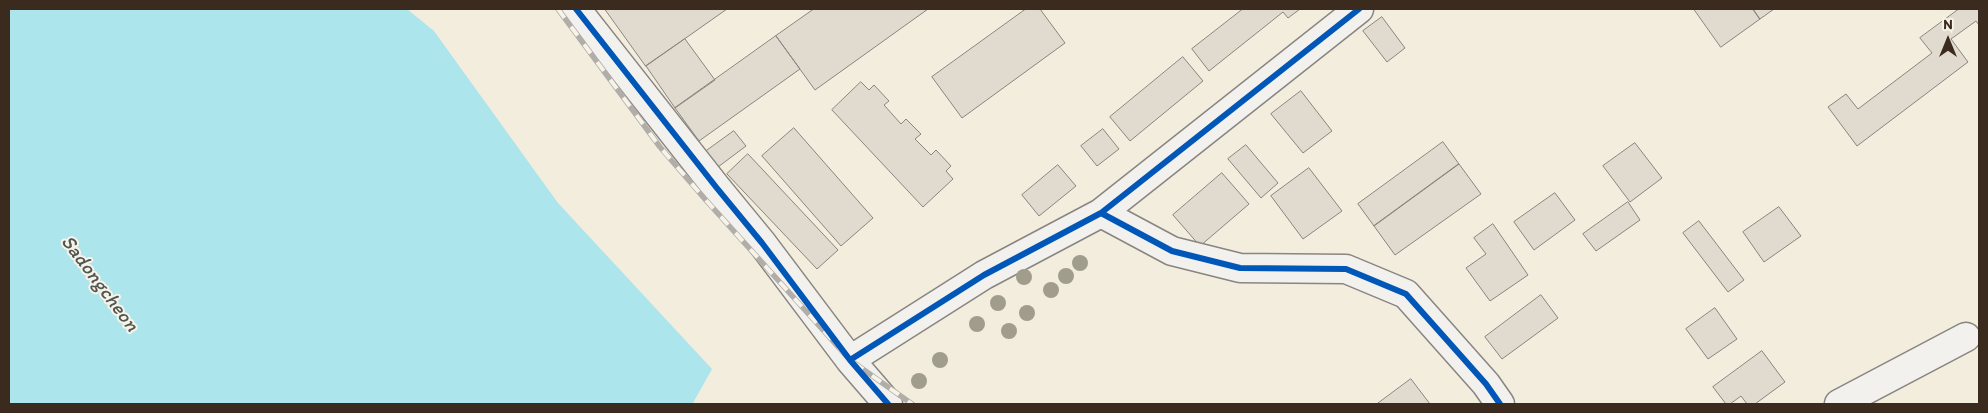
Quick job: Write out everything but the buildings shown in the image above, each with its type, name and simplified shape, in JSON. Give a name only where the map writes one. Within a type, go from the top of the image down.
[{"type":"street","points":[[576,9],[710,180],[762,243],[850,360],[888,404]]},
{"type":"street","points":[[850,360],[984,276],[1101,212],[1359,9]]},
{"type":"street","points":[[1101,212],[1172,251],[1240,268],[1346,270],[1406,294],[1486,384],[1500,404]]},
{"type":"street","points":[[1839,404],[1966,337]]},
{"type":"shaded area","points":[[9,9],[1979,9],[1979,404],[9,404]]},
{"type":"water","name":"Sadongcheon","points":[[9,9],[407,9],[434,31],[558,203],[712,369],[694,404],[9,404]]},
{"type":"railway","points":[[558,9],[660,147],[704,198],[850,360],[912,404]]},
{"type":"cycle path","points":[[576,9],[762,243],[850,360],[888,404]]},
{"type":"cycle path","points":[[1101,213],[1359,9]]},
{"type":"cycle path","points":[[850,360],[984,275],[1101,213],[1172,251],[1240,268],[1346,269],[1406,294],[1486,384],[1500,404]]}]
